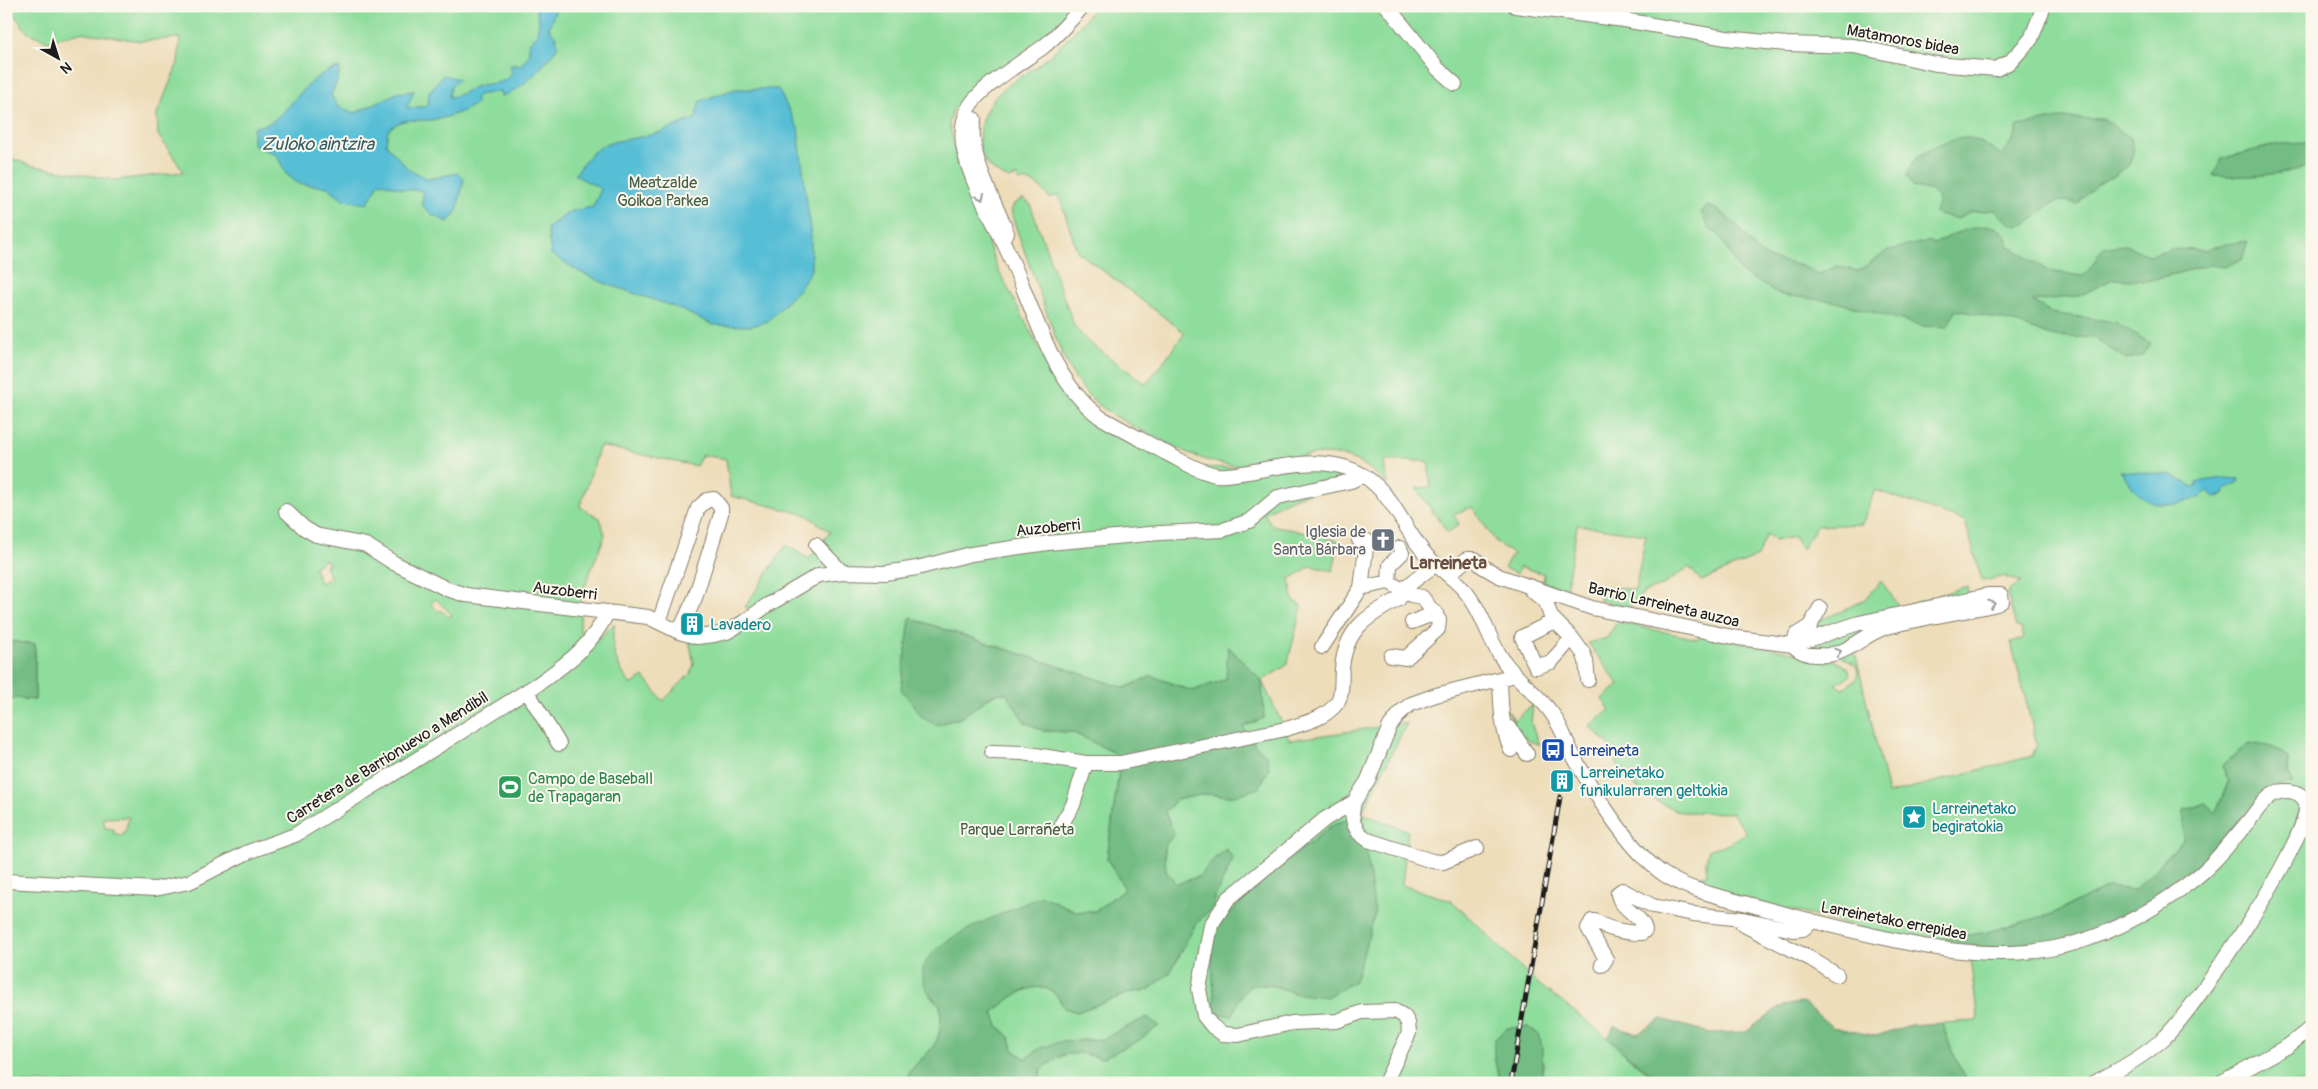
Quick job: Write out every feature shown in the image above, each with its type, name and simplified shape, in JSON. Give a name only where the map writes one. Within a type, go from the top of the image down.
[{"type":"street","points":[[1083,6],[1058,34],[978,96],[970,105],[963,127],[964,148],[981,198],[1007,250],[1041,328],[1070,388],[1089,410],[1115,426],[1193,467],[1211,474],[1227,475],[1293,464],[1317,463],[1340,466],[1363,475],[1387,497],[1422,549],[1470,597],[1502,660],[1515,675],[1436,695],[1411,704],[1402,711],[1390,726],[1368,780],[1354,802],[1352,813],[1354,824],[1359,833],[1368,840],[1437,862],[1443,862],[1477,848]]},
{"type":"street","points":[[1387,6],[1438,69],[1455,84]]},
{"type":"street","name":"Matamoros bidea","points":[[1515,6],[1624,20],[1726,38],[1786,44],[1854,46],[1936,64],[1996,69],[2010,62],[2031,39],[2044,6]]},
{"type":"street","name":"Auzoberri","points":[[286,511],[304,528],[316,535],[366,545],[394,563],[448,589],[466,595],[648,617],[679,632],[697,637],[727,632],[799,585],[819,575],[842,572],[885,573],[917,568],[971,554],[1048,543],[1160,533],[1223,530],[1253,517],[1278,497],[1351,480],[1363,475]]},
{"type":"street","points":[[659,622],[698,508],[707,500],[714,500],[721,508],[721,514],[694,598],[679,632]]},
{"type":"street","points":[[1322,647],[1361,588],[1366,541],[1359,540]]},
{"type":"street","points":[[816,545],[842,572]]},
{"type":"street","points":[[1389,582],[1388,572],[1390,565],[1402,554],[1400,548]]},
{"type":"street","name":"Barrio Larreineta auzoa","points":[[1449,574],[1467,559],[1475,559],[1482,566],[1499,576],[1592,608],[1738,638],[1793,645]]},
{"type":"street","points":[[1337,623],[1344,626],[1399,599],[1402,590],[1436,564]]},
{"type":"street","points":[[1361,588],[1389,582],[1402,590],[1422,597],[1436,613],[1439,620],[1438,629],[1416,653],[1406,658],[1391,656]]},
{"type":"street","name":"Barrio Larreineta auzoa","points":[[1530,586],[1531,590],[1539,594],[1546,602],[1554,621],[1572,638],[1586,661],[1588,680]]},
{"type":"street","points":[[1988,595],[2001,596],[2002,600],[1997,604],[1884,628],[1842,651],[1828,655],[1806,654],[1796,649],[1793,645],[1859,623],[1988,595]]},
{"type":"street","points":[[1793,645],[1796,635],[1810,626],[1820,608]]},
{"type":"street","name":"Carretera de Barrionuevo a Mendibil","points":[[6,881],[155,889],[189,882],[248,852],[296,835],[527,691],[576,656],[596,635],[608,612]]},
{"type":"street","points":[[1412,622],[1436,613]]},
{"type":"street","points":[[992,752],[1041,756],[1086,763],[1139,760],[1286,729],[1306,723],[1321,717],[1338,702],[1346,649],[1369,614]]},
{"type":"street","points":[[1554,621],[1522,637],[1536,667],[1551,662],[1572,638]]},
{"type":"street","name":"Larreinetako errepidea","points":[[1515,675],[1552,713],[1585,778],[1631,841],[1650,863],[1666,876],[1691,888],[1812,922],[1921,946],[1972,954],[2027,954],[2065,948],[2096,938],[2124,925],[2169,898],[2211,864],[2273,795],[2289,791],[2298,793],[2304,799],[2307,809],[2295,845],[2258,910],[2225,961],[2179,1022],[2166,1036],[2134,1060],[2093,1083]]},
{"type":"street","points":[[1500,680],[1502,714],[1511,750]]},
{"type":"street","points":[[527,691],[559,744]]},
{"type":"street","points":[[1502,714],[1527,754]]},
{"type":"street","points":[[1062,823],[1073,805],[1086,763]]},
{"type":"street","points":[[1354,802],[1325,819],[1228,899],[1211,925],[1199,989],[1204,1016],[1212,1026],[1223,1034],[1238,1035],[1292,1023],[1337,1021],[1362,1012],[1395,1011],[1404,1016],[1408,1023],[1409,1033],[1385,1083]]},
{"type":"street","points":[[1602,965],[1606,959],[1588,928],[1592,922],[1595,921],[1612,930],[1637,933],[1645,930],[1640,921],[1619,900],[1619,891],[1627,892],[1652,906],[1692,914],[1723,916],[1793,930],[1803,929],[1812,922]]},
{"type":"street","points":[[1723,916],[1755,930],[1837,975]]},
{"type":"street","points":[[2220,1083],[2280,1050],[2312,1027]]},
{"type":"green space","points":[[8,6],[1074,6],[1042,39],[954,109],[949,122],[957,161],[998,270],[1062,391],[1081,412],[1180,467],[1322,469],[1349,476],[1346,490],[1323,491],[1303,495],[1285,502],[1264,514],[1272,525],[1339,541],[1333,571],[1311,566],[1290,579],[1293,600],[1302,606],[1287,665],[1262,681],[1290,740],[1407,723],[1362,813],[1408,831],[1402,885],[1452,901],[1537,983],[1608,1038],[1630,1059],[1654,1076],[1671,1083],[1542,1083],[1544,1061],[1494,1056],[1500,1083],[1040,1083],[1040,1070],[1063,1056],[1075,1053],[1102,1058],[1158,1026],[1147,1017],[1103,1039],[1081,1040],[1040,1048],[1026,1059],[1013,1050],[1010,1037],[998,1026],[993,1013],[1006,1001],[1023,991],[1040,987],[1048,989],[1056,995],[1064,1008],[1077,1012],[1132,992],[1149,990],[1178,960],[1195,925],[1214,906],[1215,897],[1233,859],[1226,849],[1212,861],[1200,876],[1176,885],[1166,870],[1164,846],[1174,834],[1165,812],[1176,800],[1204,794],[1232,796],[1267,756],[1257,747],[1243,727],[1264,718],[1262,700],[1228,646],[1227,679],[1192,691],[1152,676],[1125,688],[910,618],[923,718],[936,725],[960,718],[994,694],[1007,693],[1025,722],[1044,731],[1072,732],[1115,753],[1120,763],[1107,859],[1125,889],[1095,911],[1078,912],[1041,896],[929,995],[940,1005],[940,1031],[934,1045],[910,1072],[905,1083],[6,1083],[6,706],[13,698],[35,700],[35,644],[6,641],[6,156],[29,165],[115,180],[184,172],[158,135],[157,114],[178,63],[180,38],[140,41],[80,32],[48,41],[27,32]],"holes":[[[600,446],[696,466],[702,455],[726,459],[731,496],[807,515],[830,532],[809,559],[786,545],[745,607],[750,611],[701,641],[689,640],[694,664],[690,674],[663,701],[644,677],[631,685],[621,671],[613,649],[615,623],[596,641],[580,632],[581,596],[605,535],[600,518],[580,507]],[[326,559],[329,564],[325,566],[331,578],[320,583],[314,567]],[[436,599],[452,615],[448,617],[431,604]],[[129,817],[124,835],[114,834],[114,829],[105,828],[103,818]],[[1331,826],[1298,994],[1271,985],[1250,985],[1241,996],[1232,1015],[1245,900],[1265,879]]]},
{"type":"green space","points":[[1096,6],[2312,6],[2312,1083],[1967,1083],[1952,1051],[1942,1023],[1978,1021],[1969,949],[2165,893],[2196,868],[2264,792],[2275,785],[2284,783],[2289,773],[2288,758],[2249,743],[2222,766],[2229,780],[2216,812],[2183,840],[2135,890],[2108,887],[2052,914],[1983,933],[1921,942],[1720,893],[1688,878],[1707,875],[1706,862],[1709,849],[1729,844],[1746,832],[1732,813],[1681,812],[1658,802],[1632,784],[1616,764],[1608,743],[1589,726],[1610,710],[1602,699],[1619,685],[1588,643],[1607,638],[1617,622],[1698,639],[1700,634],[1834,660],[1849,669],[1850,676],[1835,684],[1842,689],[1857,679],[1856,665],[1840,656],[1850,651],[1856,656],[1888,794],[2032,756],[2037,745],[2011,642],[2024,638],[2021,628],[2016,627],[2007,592],[2022,581],[2007,579],[2007,576],[1982,581],[1965,521],[1875,490],[1862,524],[1817,526],[1802,549],[1794,537],[1774,541],[1767,534],[1757,557],[1701,581],[1689,567],[1663,585],[1644,592],[1630,608],[1599,600],[1606,586],[1635,590],[1646,535],[1577,525],[1566,590],[1543,582],[1544,574],[1520,567],[1517,574],[1504,568],[1513,554],[1496,542],[1472,507],[1453,514],[1459,524],[1448,533],[1416,488],[1431,487],[1428,461],[1384,461],[1387,484],[1370,469],[1354,460],[1338,455],[1322,454],[1249,465],[1226,464],[1194,456],[1173,446],[1105,410],[1089,396],[1068,366],[1058,343],[1015,225],[1011,211],[1014,204],[1023,199],[1030,204],[1074,326],[1087,341],[1146,384],[1185,333],[1077,251],[1059,195],[1049,198],[1040,188],[1029,181],[1019,181],[1017,176],[1010,179],[999,174],[984,159],[979,140],[983,118],[988,107],[998,94],[1057,48]]},
{"type":"green space","points":[[2059,118],[2104,119],[2130,138],[2134,149],[2129,165],[2114,176],[2097,184],[2078,204],[2063,201],[2053,203],[2024,225],[2016,225],[2007,221],[1995,210],[1970,212],[1958,219],[1935,213],[1939,198],[1929,190],[1913,187],[1907,175],[1918,157],[1947,142],[1962,138],[1976,140],[2002,156],[2013,140],[2018,126]]},
{"type":"green space","points":[[2312,143],[2312,167],[2261,175],[2213,175],[2223,158],[2279,144]]},
{"type":"green space","points":[[1708,206],[1717,209],[1739,227],[1757,251],[1771,259],[1799,265],[1819,274],[1837,266],[1858,271],[1889,250],[1929,241],[1934,244],[1960,232],[1991,226],[1999,229],[2005,235],[2009,246],[2048,271],[2083,276],[2104,247],[2125,245],[2151,256],[2172,249],[2205,250],[2224,244],[2248,241],[2242,259],[2225,267],[2210,265],[2146,281],[2113,279],[2079,296],[2033,301],[2051,313],[2115,322],[2150,343],[2142,356],[2126,359],[2093,338],[2051,336],[2010,321],[1956,310],[1947,327],[1923,326],[1832,301],[1781,295],[1741,272],[1718,233],[1710,230],[1701,212]]},
{"type":"green space","points":[[1881,581],[1900,608],[1967,586],[1969,597],[1814,634],[1798,629],[1840,612],[1865,599]]},
{"type":"green space","points":[[910,618],[1125,688],[1152,676],[1192,691],[1226,679],[1228,646],[1262,681],[1264,718],[1243,727],[1257,747],[1267,756],[1269,769],[1259,788],[1232,796],[1204,794],[1176,800],[1165,812],[1174,834],[1164,847],[1166,870],[1176,884],[1200,876],[1212,861],[1226,849],[1233,859],[1215,897],[1214,906],[1195,925],[1170,973],[1149,990],[1132,992],[1077,1012],[1064,1008],[1056,995],[1048,989],[1040,987],[1023,991],[1006,1001],[993,1013],[998,1026],[1010,1037],[1013,1050],[1026,1059],[1040,1048],[1060,1042],[1103,1039],[1147,1017],[1159,1026],[1136,1042],[1102,1058],[1082,1053],[1062,1055],[1040,1070],[1040,1083],[905,1083],[910,1072],[934,1045],[940,1031],[940,1005],[927,990],[923,977],[925,964],[943,944],[957,935],[1042,896],[1078,912],[1095,911],[1125,889],[1107,859],[1120,763],[1115,753],[1072,732],[1044,731],[1025,722],[1006,693],[994,694],[960,718],[936,725],[923,718],[901,689]]},
{"type":"green space","points":[[1871,623],[1865,634],[1823,652],[1801,646]]},
{"type":"green space","points":[[6,641],[35,644],[35,700],[13,698],[6,706]]},
{"type":"green space","points":[[1533,704],[1531,723],[1539,745],[1522,736],[1505,708],[1515,720]]},
{"type":"green space","points":[[2249,743],[2270,747],[2284,754],[2288,758],[2289,773],[2293,783],[2275,785],[2264,792],[2208,856],[2166,893],[2140,909],[2082,937],[2022,950],[1921,942],[1983,933],[2052,914],[2108,887],[2135,890],[2183,840],[2184,811],[2205,803],[2216,812],[2229,781],[2222,766]]},
{"type":"green space","points":[[1361,813],[1375,914],[1355,981],[1326,997],[1298,994],[1271,985],[1250,985],[1241,996],[1232,1016],[1215,1013],[1210,930],[1245,900],[1265,879],[1331,826]]},
{"type":"green space","points":[[1803,1002],[1832,1027],[1876,1036],[1910,1025],[1942,1023],[1952,1051],[1967,1083],[1671,1083],[1645,1069],[1608,1038],[1614,1026],[1637,1034],[1662,1019],[1709,1033],[1746,1032],[1779,1007]]},
{"type":"green space","points":[[1529,1027],[1538,1034],[1542,1046],[1542,1083],[1500,1083],[1494,1056],[1494,1040],[1507,1028]]},
{"type":"water","name":"Zuloko aintzira","points":[[535,6],[558,6],[548,27],[556,37],[558,46],[541,68],[525,83],[508,94],[501,96],[500,91],[478,95],[475,99],[477,103],[454,114],[435,119],[407,120],[388,130],[386,144],[409,170],[428,179],[458,173],[464,179],[457,211],[448,222],[431,214],[422,205],[423,191],[402,189],[380,182],[367,204],[344,200],[328,187],[299,184],[286,174],[277,155],[253,145],[253,128],[271,122],[311,83],[329,71],[340,68],[338,79],[331,95],[338,107],[355,113],[397,93],[414,91],[407,108],[428,106],[429,92],[443,75],[459,79],[451,87],[449,97],[480,85],[503,81],[512,73],[509,65],[521,65],[529,55],[529,43],[537,35],[539,21]]},
{"type":"water","points":[[735,89],[778,89],[798,128],[811,238],[811,270],[799,289],[768,321],[752,326],[714,325],[672,306],[604,283],[578,271],[551,254],[547,228],[571,211],[593,207],[601,189],[575,175],[590,155],[597,149],[613,142],[652,135],[695,119],[700,101]]},
{"type":"water","points":[[2120,471],[2172,475],[2193,487],[2197,486],[2197,482],[2224,478],[2240,479],[2239,482],[2226,489],[2224,495],[2215,497],[2208,491],[2187,502],[2170,505],[2147,500],[2132,487]]},
{"type":"railway","points":[[1511,1083],[1560,797]]},
{"type":"place","name":"Iglesia de Santa Bárbara","points":[[1383,540]]},
{"type":"place","name":"Lavadero","points":[[692,624]]},
{"type":"place","name":"Larreineta","points":[[1553,750]]},
{"type":"place","name":"Larreinetako funikularraren geltokia","points":[[1562,781]]},
{"type":"place","name":"Campo de Baseball de Trapagaran","points":[[510,787]]},
{"type":"place","name":"Larreinetako begiratokia","points":[[1914,817]]},
{"type":"district","name":"Larreineta","points":[[1448,563]]},
{"type":"park label","name":"Meatzalde Goikoa Parkea","points":[[663,191]]},
{"type":"park label","name":"Parque Larrañeta","points":[[1017,829]]}]
